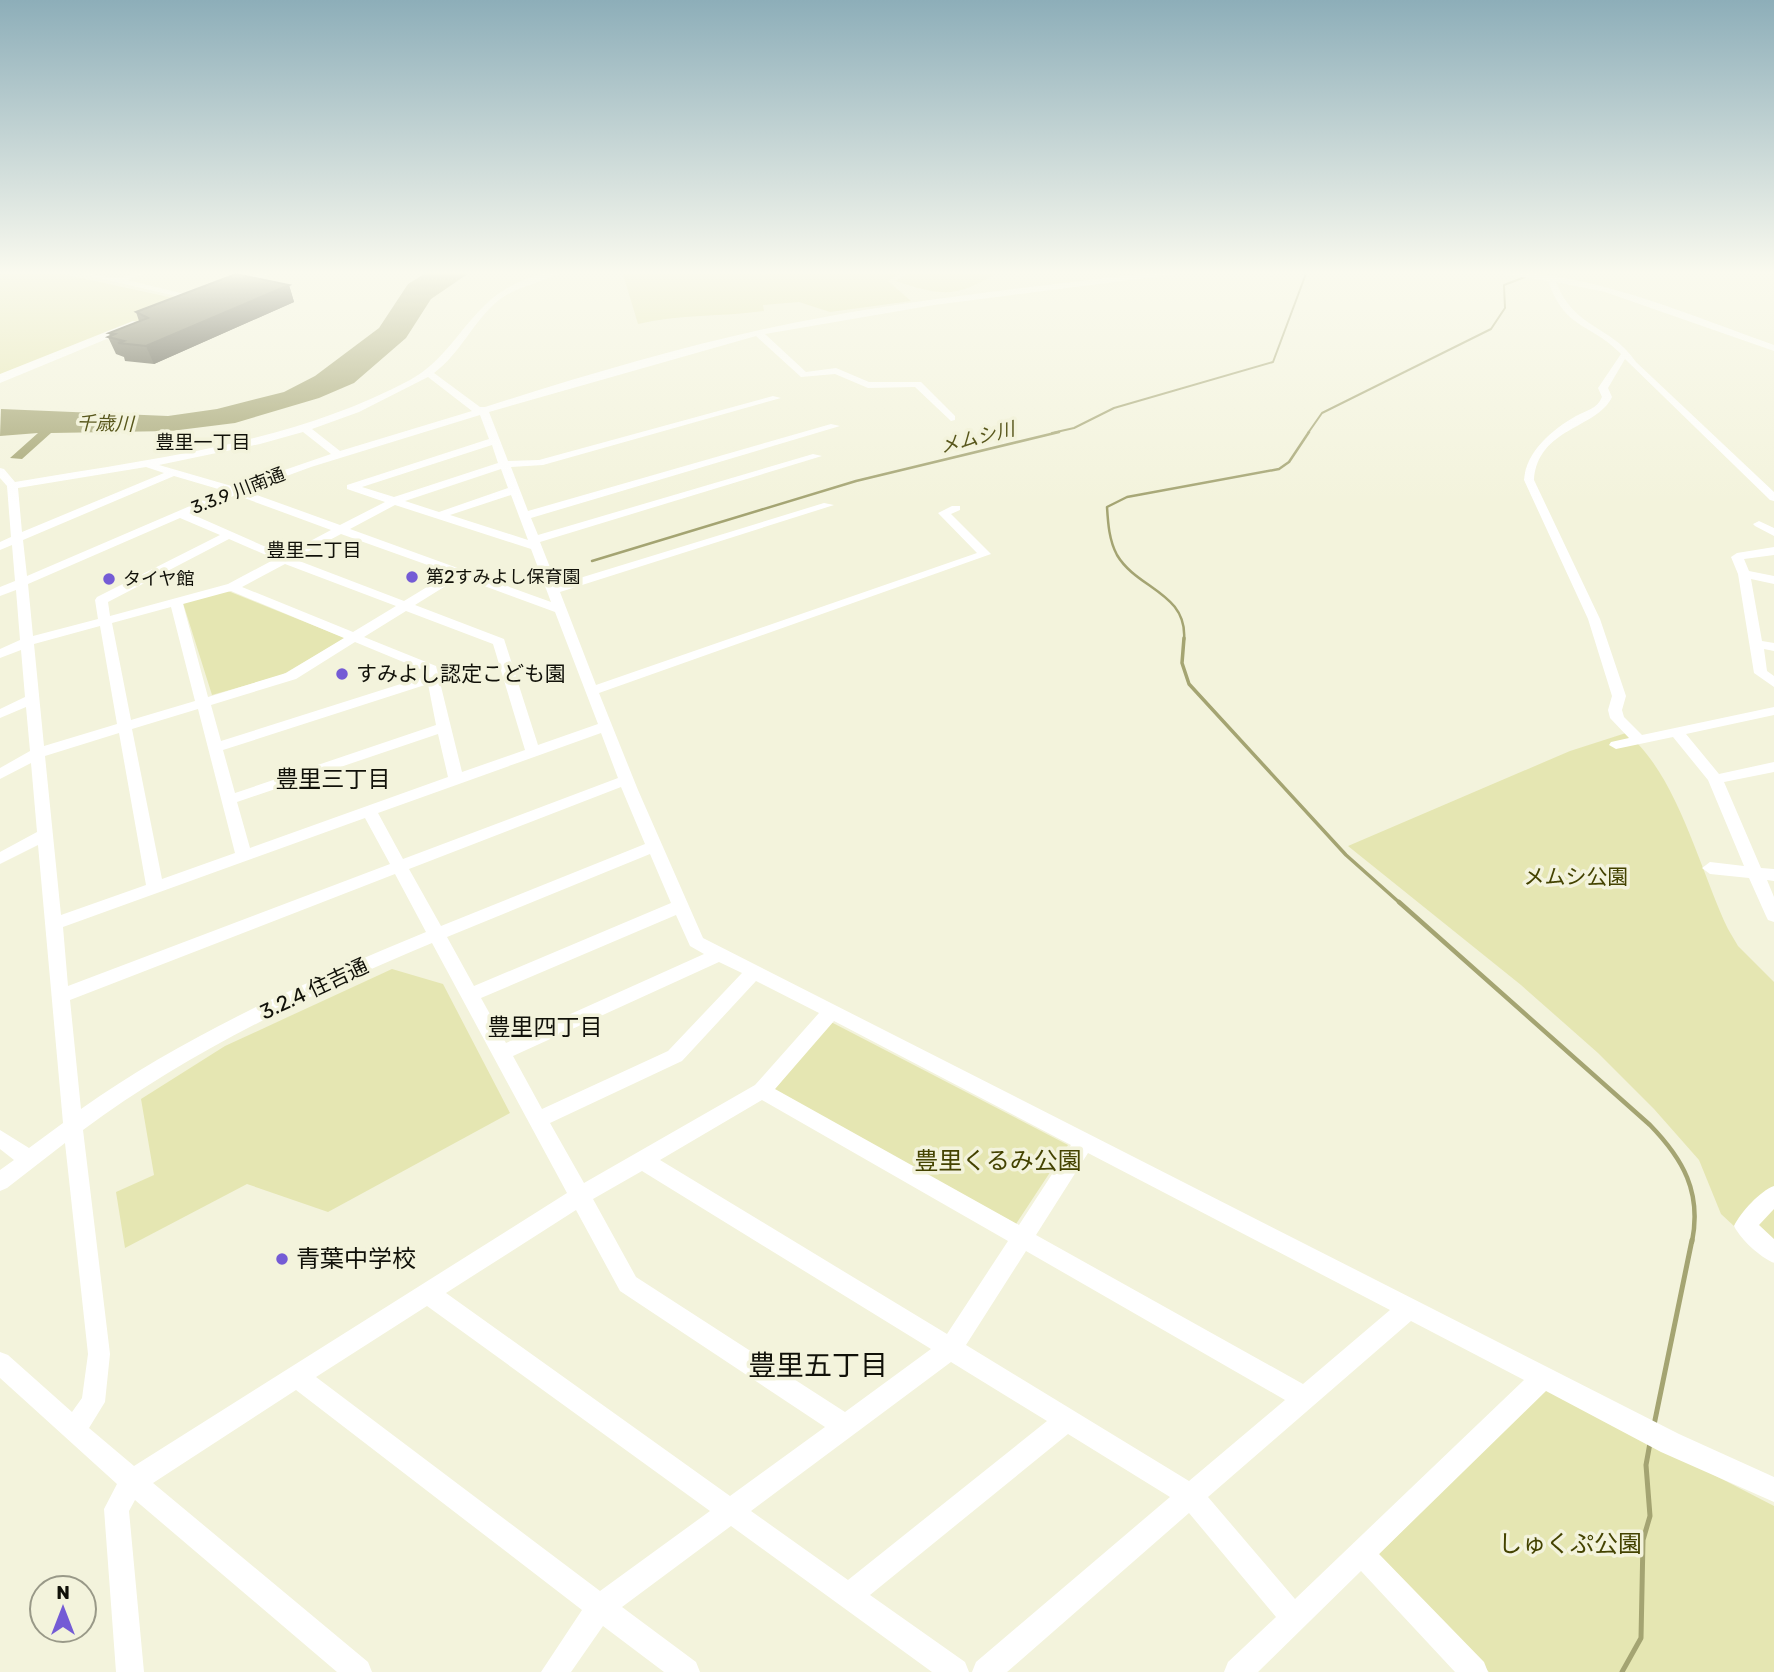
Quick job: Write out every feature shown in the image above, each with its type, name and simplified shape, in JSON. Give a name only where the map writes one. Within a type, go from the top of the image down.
[{"type":"highway","points":[[0,379],[75,349]]},
{"type":"street","points":[[8,491],[233,448],[306,429],[371,403],[428,373],[453,349]]},
{"type":"street","name":"3.3.9 川南通","points":[[0,592],[180,513],[337,454],[481,410],[700,349]]},
{"type":"street","points":[[776,349],[804,375],[836,371],[868,386],[918,384],[951,418]]},
{"type":"street","points":[[1622,349],[1774,498]]},
{"type":"street","points":[[1627,355],[1622,357],[1603,388],[1607,397],[1602,408],[1577,418],[1561,431],[1532,461],[1528,471],[1529,480],[1594,619],[1619,696],[1615,710],[1618,718],[1638,739]]},
{"type":"street","points":[[428,373],[481,410],[505,464],[626,780],[678,906],[696,942],[1083,1144],[1670,1444],[1774,1490]]},
{"type":"street","points":[[0,654],[27,642],[232,587],[394,502],[505,464],[539,463],[776,398]]},
{"type":"street","points":[[524,516],[835,426]]},
{"type":"street","points":[[306,429],[337,454]]},
{"type":"street","points":[[495,440],[351,487],[437,516],[535,543],[817,456]]},
{"type":"street","points":[[145,465],[236,491],[561,610]]},
{"type":"street","points":[[0,471],[8,491],[17,538],[73,1128],[99,1354],[93,1402],[74,1430]]},
{"type":"street","points":[[0,546],[173,473]]},
{"type":"street","points":[[437,516],[514,490]]},
{"type":"street","points":[[553,590],[828,505]]},
{"type":"street","points":[[592,691],[985,554],[944,513],[956,508]]},
{"type":"street","points":[[180,513],[284,559],[499,642],[533,753]]},
{"type":"street","points":[[1759,524],[1774,533]]},
{"type":"street","points":[[155,888],[101,600],[229,535]]},
{"type":"street","points":[[1774,551],[1737,557],[1744,574],[1761,673],[1774,683]]},
{"type":"street","points":[[0,774],[38,753],[291,676],[459,572]]},
{"type":"street","points":[[1744,574],[1774,580]]},
{"type":"street","points":[[232,587],[431,669],[456,780]]},
{"type":"street","points":[[176,602],[244,856]]},
{"type":"street","points":[[1756,644],[1774,647]]},
{"type":"street","points":[[215,748],[433,678]]},
{"type":"street","points":[[0,714],[33,698]]},
{"type":"street","points":[[1616,745],[1774,710]]},
{"type":"street","points":[[54,924],[606,726]]},
{"type":"street","points":[[229,800],[444,727]]},
{"type":"street","points":[[1675,731],[1715,779],[1774,916]]},
{"type":"street","points":[[1715,779],[1774,767]]},
{"type":"street","points":[[61,996],[626,780]]},
{"type":"street","points":[[369,811],[628,1284],[845,1426]]},
{"type":"street","points":[[2,854],[46,834]]},
{"type":"street","name":"3.2.4 住吉通","points":[[0,1182],[155,1071],[232,1028],[290,999],[438,935],[655,846]]},
{"type":"street","points":[[1710,868],[1774,876]]},
{"type":"street","points":[[471,995],[678,906]]},
{"type":"street","points":[[502,1053],[717,955]]},
{"type":"street","points":[[538,1119],[675,1056],[753,973]]},
{"type":"street","points":[[130,1672],[116,1509],[133,1481],[580,1196],[762,1091],[831,1012]]},
{"type":"street","points":[[762,1091],[1023,1236],[1305,1398]]},
{"type":"street","points":[[0,1138],[29,1160]]},
{"type":"street","points":[[555,1672],[600,1606],[951,1348],[1083,1144]]},
{"type":"street","points":[[642,1160],[1191,1496],[1294,1618]]},
{"type":"street","points":[[1774,1195],[1745,1226],[1774,1254]]},
{"type":"street","points":[[429,1294],[732,1509],[955,1672]]},
{"type":"street","points":[[986,1672],[1408,1309]]},
{"type":"street","points":[[0,1363],[133,1481],[358,1672]]},
{"type":"street","points":[[298,1378],[686,1672]]},
{"type":"street","points":[[1238,1672],[1543,1378]]},
{"type":"street","points":[[850,1595],[1067,1420]]},
{"type":"street","points":[[1361,1553],[1474,1672]]},
{"type":"green space","points":[[0,349],[66,349],[0,375]]},
{"type":"green space","points":[[228,591],[345,638],[282,675],[212,695],[183,603]]},
{"type":"green space","name":"メムシ公園","points":[[1626,733],[1660,772],[1686,824],[1718,906],[1738,946],[1774,982],[1774,1263],[1721,1214],[1699,1160],[1654,1109],[1598,1053],[1521,985],[1348,846],[1570,751]]},
{"type":"green space","points":[[392,969],[443,984],[510,1113],[328,1212],[247,1184],[125,1248],[116,1192],[154,1175],[141,1099],[225,1046]]},
{"type":"green space","name":"豊里くるみ公園","points":[[831,1022],[1068,1145],[1016,1224],[774,1090]]},
{"type":"green space","name":"しゅくぷ公園","points":[[1546,1388],[1774,1506],[1774,1672],[1489,1672],[1376,1557]]},
{"type":"water","name":"千歳川","points":[[351,349],[393,349],[354,383],[319,398],[235,423],[171,431],[51,433],[22,459],[10,458],[38,433],[0,436],[1,409],[168,416],[217,409],[284,392],[315,376]]},
{"type":"waterway","name":"メムシ川","points":[[1052,433],[1074,428],[1114,408],[1273,362],[1278,349]]},
{"type":"waterway","points":[[1308,433],[1322,413],[1451,349]]},
{"type":"waterway","name":"メムシ川","points":[[592,561],[856,481],[1059,432]]},
{"type":"waterway","points":[[1184,639],[1183,624],[1170,601],[1136,576],[1117,555],[1108,525],[1107,507],[1127,497],[1279,469],[1289,462],[1309,432]]},
{"type":"waterway","points":[[1184,639],[1182,663],[1189,684],[1346,855],[1401,904]]},
{"type":"waterway","points":[[1399,902],[1662,1138],[1680,1164],[1692,1192],[1692,1242]]},
{"type":"waterway","points":[[1654,1425],[1692,1240]]},
{"type":"waterway","points":[[1622,1672],[1641,1638],[1643,1540],[1650,1516],[1646,1465],[1650,1443]]},
{"type":"place","name":"第2すみよし保育園","points":[[412,577]]},
{"type":"place","name":"タイヤ館","points":[[109,579]]},
{"type":"place","name":"すみよし認定こども園","points":[[342,674]]},
{"type":"place","name":"青葉中学校","points":[[282,1259]]},
{"type":"district","name":"豊里一丁目","points":[[203,442]]},
{"type":"district","name":"豊里二丁目","points":[[314,550]]},
{"type":"district","name":"豊里三丁目","points":[[333,779]]},
{"type":"district","name":"豊里四丁目","points":[[545,1027]]},
{"type":"district","name":"豊里五丁目","points":[[818,1365]]}]
